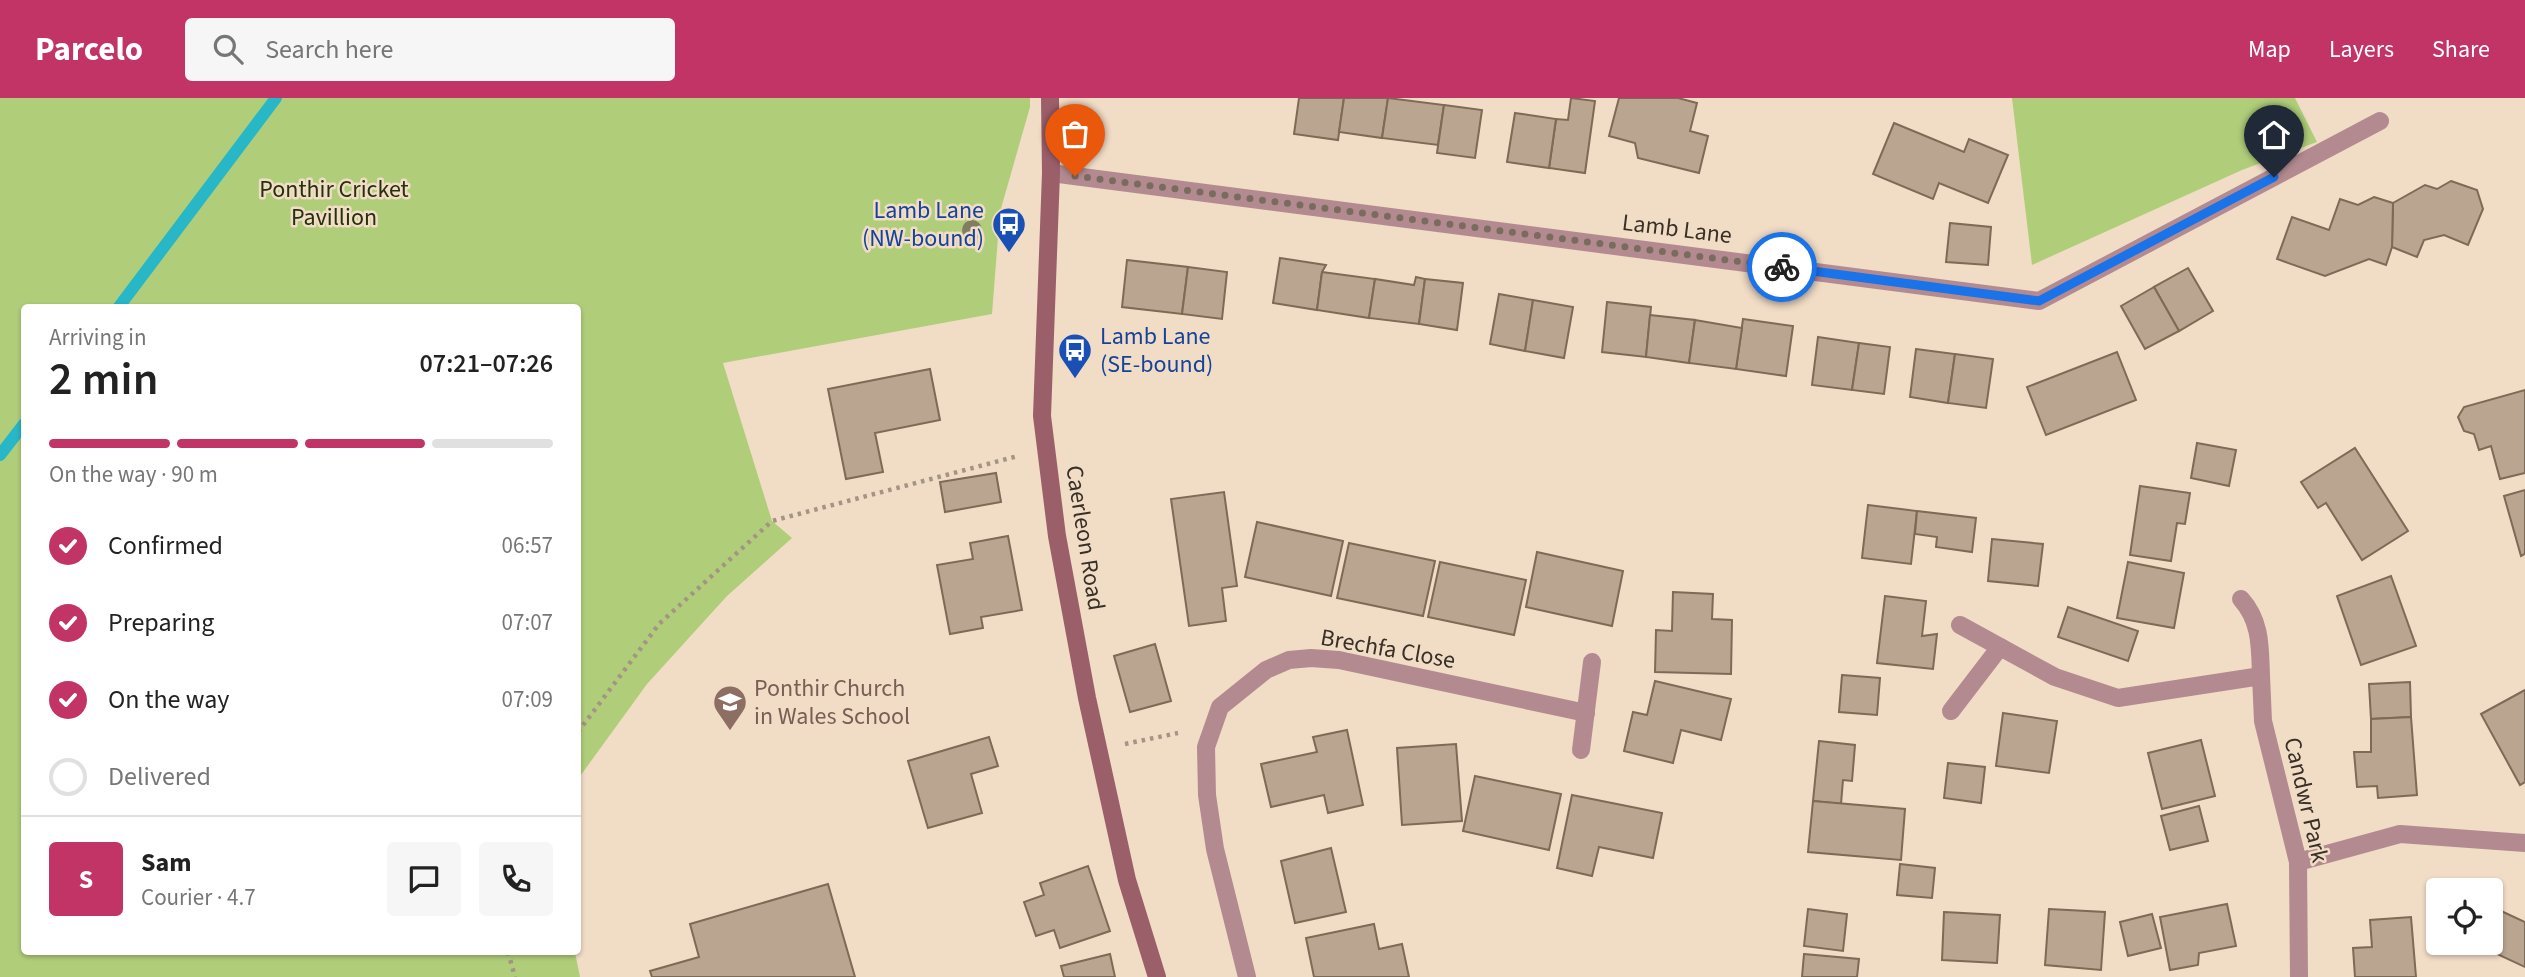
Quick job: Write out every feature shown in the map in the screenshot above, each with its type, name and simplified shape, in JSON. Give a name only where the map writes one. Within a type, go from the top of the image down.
[{"type":"main road","name":"Caerleon Road","points":[[1050,98],[1051,173],[1042,416],[1046,449],[1057,536],[1099,749],[1128,880],[1157,977]]},
{"type":"street","name":"Lamb Lane","points":[[1051,173],[2039,301],[2379,121]]},
{"type":"street","name":"Candwr Park","points":[[2241,599],[2251,610],[2259,633],[2263,721],[2298,862],[2299,977]]},
{"type":"street","points":[[1961,625],[2055,677],[2118,698],[2261,676]]},
{"type":"street","points":[[1951,712],[2000,647]]},
{"type":"street","name":"Brechfa Close","points":[[1247,977],[1215,849],[1207,795],[1206,747],[1220,707],[1266,670],[1289,660],[1311,658],[1348,661],[1586,713]]},
{"type":"street","points":[[1581,750],[1592,662]]},
{"type":"street","points":[[2298,862],[2400,834],[2525,842]]},
{"type":"path","points":[[581,728],[659,624],[772,521],[1046,449]]},
{"type":"path","points":[[1099,749],[1214,726]]},
{"type":"path","points":[[509,955],[515,977]]},
{"type":"green space","name":"Ponthir Cricket Pavillion","points":[[0,98],[1030,98],[1030,107],[1000,212],[992,314],[723,363],[772,521],[792,538],[727,596],[647,684],[581,775],[581,304],[21,304],[21,955],[576,955],[580,977],[0,977]]},
{"type":"green space","points":[[2012,98],[2295,98],[2317,142],[2242,170],[2032,265]]},
{"type":"building","points":[[1299,98],[1344,98],[1338,140],[1294,134]]},
{"type":"building","points":[[1344,98],[1388,98],[1382,138],[1339,132]]},
{"type":"building","points":[[1388,98],[1444,105],[1438,145],[1382,138]]},
{"type":"building","points":[[1571,98],[1595,101],[1585,173],[1549,168],[1556,119],[1568,120]]},
{"type":"building","points":[[1619,98],[1678,98],[1697,103],[1690,131],[1708,136],[1699,173],[1638,158],[1635,143],[1609,136]]},
{"type":"building","points":[[1444,105],[1482,110],[1475,158],[1437,153]]},
{"type":"building","points":[[1515,113],[1556,119],[1549,168],[1507,162]]},
{"type":"building","points":[[1894,123],[1964,152],[1969,139],[2008,155],[1988,203],[1939,183],[1933,199],[1873,174]]},
{"type":"building","points":[[2451,181],[2477,190],[2483,209],[2468,245],[2444,235],[2424,240],[2417,257],[2392,247],[2393,203],[2425,185],[2437,189]]},
{"type":"building","points":[[2374,197],[2393,203],[2392,247],[2386,265],[2369,259],[2325,276],[2277,259],[2292,217],[2329,230],[2340,199],[2358,205]]},
{"type":"building","points":[[1950,223],[1991,227],[1988,265],[1946,262]]},
{"type":"building","points":[[1280,258],[1326,265],[1322,272],[1317,310],[1273,303]]},
{"type":"building","points":[[1127,260],[1188,267],[1182,314],[1122,307]]},
{"type":"building","points":[[1188,267],[1227,272],[1222,319],[1182,314]]},
{"type":"building","points":[[2188,268],[2213,311],[2179,331],[2154,287]]},
{"type":"building","points":[[1322,272],[1375,279],[1369,318],[1317,310]]},
{"type":"building","points":[[1416,277],[1425,279],[1419,324],[1369,318],[1375,279],[1414,285]]},
{"type":"building","points":[[1425,279],[1463,283],[1457,330],[1419,324]]},
{"type":"building","points":[[2154,287],[2179,331],[2145,349],[2121,306]]},
{"type":"building","points":[[1499,294],[1533,300],[1525,351],[1490,344]]},
{"type":"building","points":[[1533,300],[1573,307],[1564,358],[1525,351]]},
{"type":"building","points":[[1607,302],[1651,307],[1646,357],[1602,352]]},
{"type":"building","points":[[1650,315],[1695,320],[1689,363],[1646,357]]},
{"type":"building","points":[[1743,319],[1793,326],[1786,376],[1736,369]]},
{"type":"building","points":[[1695,320],[1742,328],[1736,369],[1689,363]]},
{"type":"building","points":[[1818,337],[1859,343],[1852,390],[1812,385]]},
{"type":"building","points":[[1859,343],[1890,347],[1884,394],[1852,390]]},
{"type":"building","points":[[1916,349],[1955,354],[1948,403],[1910,397]]},
{"type":"building","points":[[2117,352],[2136,400],[2046,435],[2027,387]]},
{"type":"building","points":[[1955,354],[1993,359],[1986,408],[1948,403]]},
{"type":"building","points":[[930,369],[940,420],[875,433],[883,472],[846,479],[828,389]]},
{"type":"building","points":[[2525,390],[2525,473],[2500,479],[2491,446],[2479,450],[2474,434],[2464,431],[2458,417],[2464,407]]},
{"type":"building","points":[[2197,443],[2236,450],[2229,486],[2191,478]]},
{"type":"building","points":[[2355,448],[2408,531],[2362,560],[2326,503],[2318,508],[2301,482]]},
{"type":"building","points":[[996,473],[1001,502],[945,512],[940,482]]},
{"type":"building","points":[[2140,486],[2190,493],[2185,524],[2177,523],[2171,561],[2130,555]]},
{"type":"building","points":[[2525,490],[2525,554],[2521,556],[2504,496]]},
{"type":"building","points":[[1224,492],[1237,586],[1222,588],[1226,621],[1189,626],[1171,499]]},
{"type":"building","points":[[1868,505],[1917,511],[1911,564],[1862,558]]},
{"type":"building","points":[[1917,511],[1976,518],[1972,552],[1936,547],[1937,537],[1915,534]]},
{"type":"building","points":[[1257,522],[1343,541],[1331,596],[1245,577]]},
{"type":"building","points":[[1008,536],[1022,610],[981,617],[983,628],[950,634],[937,565],[973,559],[970,543]]},
{"type":"building","points":[[1992,539],[2043,544],[2038,586],[1988,581]]},
{"type":"building","points":[[1349,543],[1435,561],[1423,616],[1337,598]]},
{"type":"building","points":[[1537,552],[1623,571],[1612,626],[1526,607]]},
{"type":"building","points":[[1440,562],[1526,580],[1514,635],[1428,617]]},
{"type":"building","points":[[2128,562],[2184,573],[2174,628],[2117,618]]},
{"type":"building","points":[[2391,576],[2416,646],[2361,665],[2337,596]]},
{"type":"building","points":[[1673,592],[1713,594],[1712,619],[1732,620],[1731,674],[1655,672],[1656,630],[1672,631]]},
{"type":"building","points":[[1885,596],[1926,601],[1922,636],[1937,634],[1933,669],[1877,663]]},
{"type":"building","points":[[2068,607],[2138,631],[2128,661],[2058,637]]},
{"type":"building","points":[[1155,644],[1171,701],[1130,712],[1114,656]]},
{"type":"building","points":[[1842,675],[1880,678],[1877,715],[1839,712]]},
{"type":"building","points":[[1655,681],[1731,699],[1721,740],[1681,730],[1673,763],[1624,751],[1633,712],[1647,715]]},
{"type":"building","points":[[2410,682],[2411,717],[2371,719],[2369,684]]},
{"type":"building","points":[[2525,690],[2525,782],[2520,785],[2481,714]]},
{"type":"building","points":[[2003,713],[2057,721],[2049,773],[1996,766]]},
{"type":"building","points":[[2411,717],[2417,795],[2378,798],[2377,786],[2357,787],[2354,752],[2371,752],[2371,719]]},
{"type":"building","points":[[1347,730],[1363,805],[1328,813],[1324,795],[1271,807],[1261,764],[1317,752],[1313,737]]},
{"type":"building","points":[[989,737],[998,766],[971,774],[982,813],[928,828],[908,761]]},
{"type":"building","points":[[2201,740],[2215,796],[2162,809],[2148,753]]},
{"type":"building","points":[[1819,741],[1855,745],[1852,781],[1843,780],[1841,804],[1813,801]]},
{"type":"building","points":[[1456,744],[1462,821],[1402,825],[1397,748]]},
{"type":"building","points":[[1948,763],[1985,767],[1981,803],[1944,798]]},
{"type":"building","points":[[1475,776],[1561,794],[1549,850],[1463,831]]},
{"type":"building","points":[[1572,795],[1662,813],[1653,858],[1599,847],[1592,876],[1557,868]]},
{"type":"building","points":[[1813,801],[1905,809],[1901,860],[1808,852]]},
{"type":"building","points":[[2199,806],[2208,841],[2170,850],[2161,816]]},
{"type":"building","points":[[1331,848],[1346,912],[1295,923],[1281,861]]},
{"type":"building","points":[[1900,864],[1935,868],[1932,898],[1897,895]]},
{"type":"building","points":[[1088,866],[1110,931],[1060,948],[1054,930],[1036,936],[1024,902],[1044,895],[1040,883]]},
{"type":"building","points":[[828,884],[855,977],[652,977],[650,971],[699,957],[690,924]]},
{"type":"building","points":[[2227,904],[2236,946],[2199,953],[2198,965],[2170,970],[2160,917]]},
{"type":"building","points":[[1808,909],[1847,914],[1843,951],[1804,946]]},
{"type":"building","points":[[2049,909],[2105,912],[2101,970],[2045,965]]},
{"type":"building","points":[[1944,912],[2000,915],[1997,963],[1942,960]]},
{"type":"building","points":[[2503,912],[2525,922],[2525,967],[2499,955],[2503,955]]},
{"type":"building","points":[[2152,914],[2161,948],[2128,956],[2120,922]]},
{"type":"building","points":[[2411,917],[2416,977],[2355,977],[2353,948],[2372,947],[2370,920]]},
{"type":"building","points":[[1374,924],[1379,949],[1402,944],[1409,977],[1314,977],[1306,938]]},
{"type":"building","points":[[1110,954],[1115,977],[1064,977],[1061,966]]},
{"type":"building","points":[[1804,954],[1859,959],[1857,977],[1802,977]]},
{"type":"waterway","points":[[121,304],[276,98]]},
{"type":"waterway","points":[[0,455],[21,428]]},
{"type":"way so far","points":[[1075,176],[1782,267]]},
{"type":"place","name":"Lamb Lane (NW-bound)","points":[[1009,254]]},
{"type":"place","name":"Lamb Lane (SE-bound)","points":[[1075,380]]},
{"type":"place","name":"Ponthir Church in Wales School","points":[[730,732]]},
{"type":"route","points":[[1782,267],[2039,301],[2274,177]]}]
